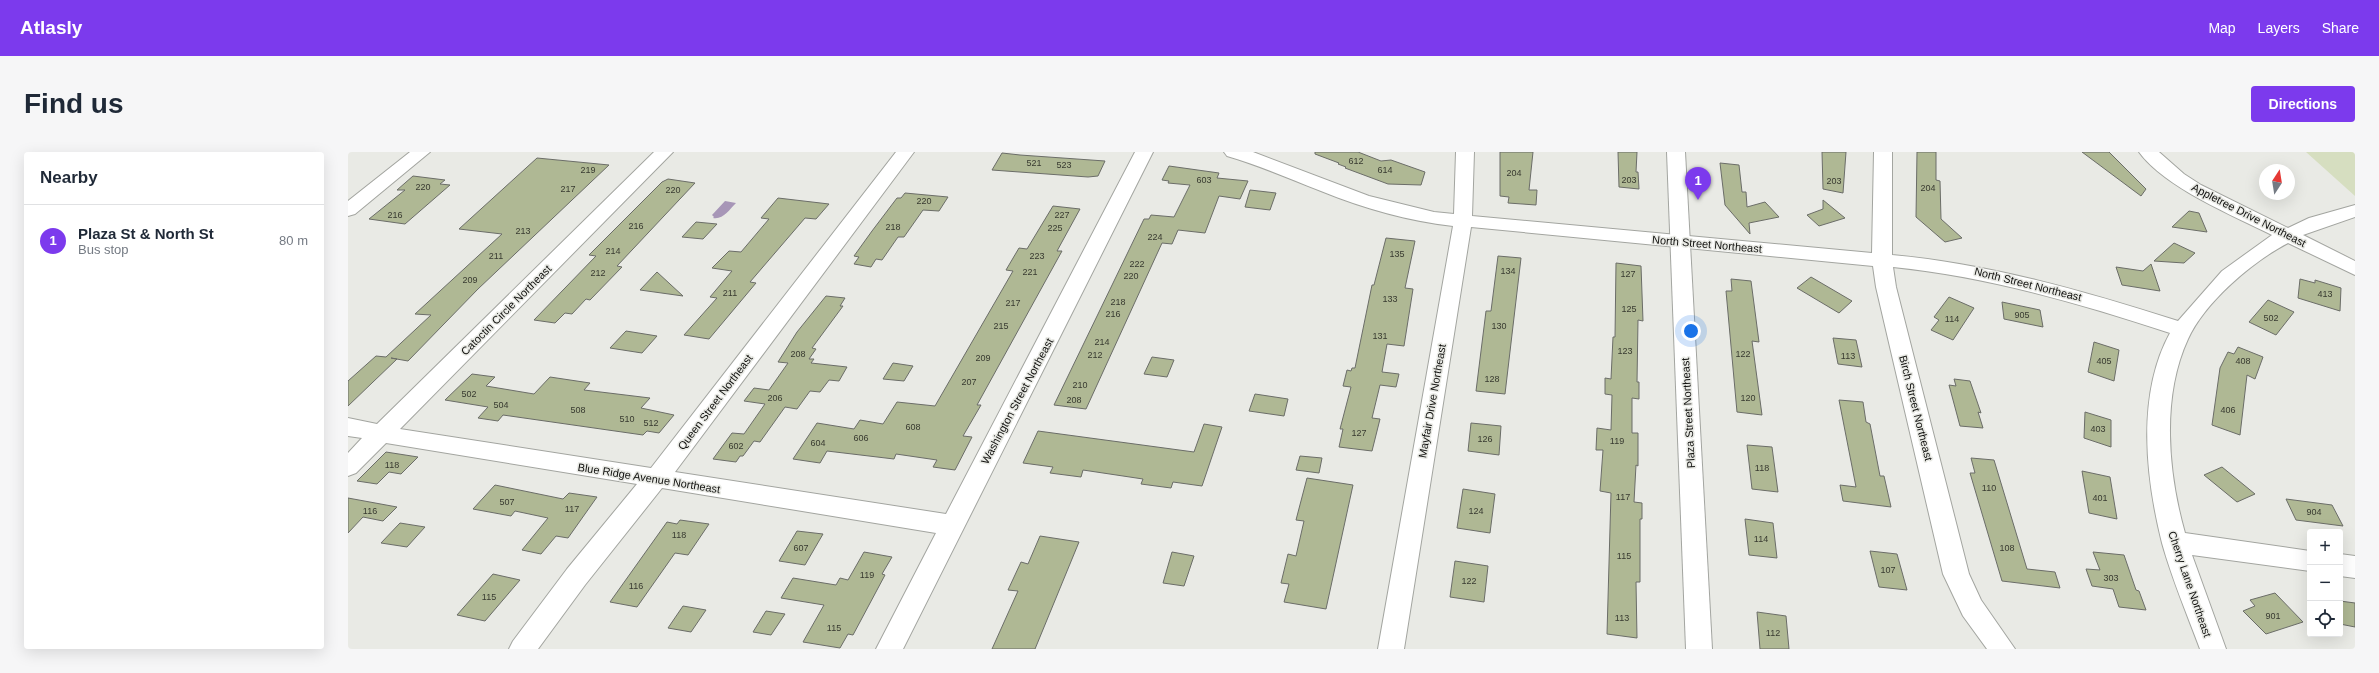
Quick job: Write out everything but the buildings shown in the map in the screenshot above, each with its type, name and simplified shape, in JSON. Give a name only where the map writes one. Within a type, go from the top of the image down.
[{"type":"street","points":[[348,210],[421,152]]},
{"type":"street","name":"Catoctin Circle Northeast","points":[[348,467],[664,152]]},
{"type":"street","name":"Queen Street Northeast","points":[[522,649],[655,479],[905,152]]},
{"type":"street","name":"Washington Street Northeast","points":[[889,649],[951,525],[1022,391],[1144,152]]},
{"type":"street","name":"North Street Northeast","points":[[1233,152],[1282,167],[1338,192],[1370,203],[1434,218],[1882,260],[1982,272],[2022,281],[2183,330]]},
{"type":"street","name":"Mayfair Drive Northeast","points":[[1391,649],[1463,220],[1465,152]]},
{"type":"street","name":"Plaza Street Northeast","points":[[1676,152],[1699,649]]},
{"type":"street","name":"Birch Street Northeast","points":[[1883,152],[1882,260],[1886,287],[1956,574],[1972,608],[2002,649]]},
{"type":"street","name":"Appletree Drive Northeast","points":[[2148,152],[2172,173],[2195,189],[2248,217],[2288,234],[2355,269]]},
{"type":"street","name":"Cherry Lane Northeast","points":[[2213,649],[2174,542],[2159,469],[2159,431],[2168,366],[2183,330],[2201,305],[2230,274],[2269,245],[2288,234],[2305,226],[2355,211]]},
{"type":"street","name":"Blue Ridge Avenue Northeast","points":[[348,427],[398,437],[655,479],[951,525]]},
{"type":"street","points":[[2174,542],[2307,561]]},
{"type":"street","points":[[2343,565],[2355,567]]},
{"type":"green space","points":[[2306,152],[2355,152],[2355,196]]},
{"type":"shaded area","points":[[725,201],[736,203],[723,216],[713,218],[714,217],[712,215]]},
{"type":"place","name":"Plaza St & North St","points":[[1698,200]]}]
